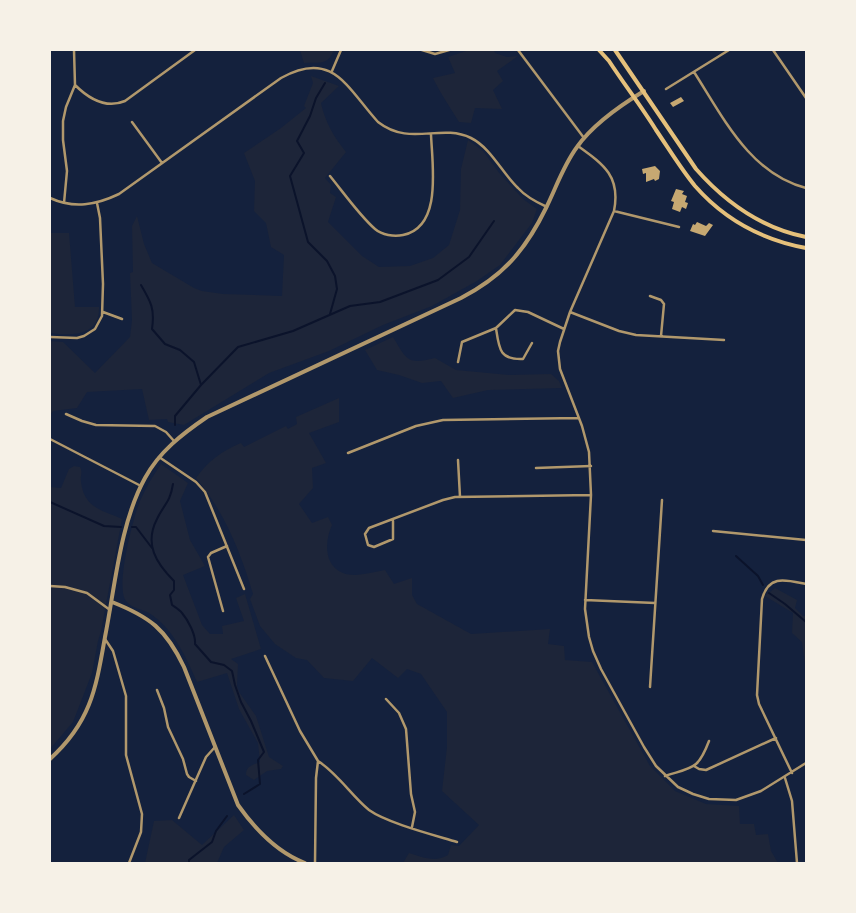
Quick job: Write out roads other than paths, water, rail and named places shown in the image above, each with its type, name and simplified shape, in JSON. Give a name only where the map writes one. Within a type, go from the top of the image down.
[{"type":"main road","points":[[599,50],[609,61],[685,172],[709,200],[740,224],[774,240],[806,248]]},
{"type":"main road","points":[[615,50],[696,169],[711,186],[738,208],[754,218],[772,227],[806,237]]},
{"type":"street","points":[[64,203],[67,171],[63,140],[63,121],[75,84],[74,50]]},
{"type":"street","points":[[75,84],[84,94],[96,100],[110,104],[119,103],[125,101],[195,50]]},
{"type":"street","points":[[332,71],[341,50]]},
{"type":"street","points":[[422,50],[435,54],[449,50]]},
{"type":"street","points":[[518,50],[584,138]]},
{"type":"street","points":[[666,89],[729,50]]},
{"type":"street","points":[[774,50],[806,98]]},
{"type":"street","points":[[51,200],[81,205],[97,203],[119,194],[281,78],[292,72],[309,68],[332,71],[343,80],[372,115],[386,128],[404,134],[464,136],[478,143],[523,194],[547,207]]},
{"type":"street","points":[[694,72],[726,122],[757,161],[782,180],[806,188]]},
{"type":"street","points":[[50,759],[72,735],[96,690],[123,543],[132,508],[141,486],[159,457],[174,441],[206,417],[476,290],[499,274],[520,252],[547,207],[560,177],[584,138],[603,121],[644,91]]},
{"type":"street","points":[[132,122],[162,163]]},
{"type":"street","points":[[330,176],[375,229],[389,236],[408,234],[417,230],[424,222],[431,207],[431,134]]},
{"type":"street","points":[[578,146],[602,163],[614,182],[616,191],[614,211],[570,312],[560,342],[558,360],[563,380],[579,418],[591,466],[585,600],[588,637],[601,669],[644,747],[656,766],[678,787],[709,799],[724,800],[749,796],[761,792],[806,764]]},
{"type":"street","points":[[50,337],[77,338],[95,329],[100,323],[103,312],[100,218],[97,203]]},
{"type":"street","points":[[614,211],[679,227]]},
{"type":"street","points":[[650,296],[661,300],[664,304],[661,336]]},
{"type":"street","points":[[458,362],[462,342],[496,328],[512,312],[519,309],[564,329]]},
{"type":"street","points":[[103,312],[122,320]]},
{"type":"street","points":[[570,312],[628,334],[724,340]]},
{"type":"street","points":[[496,328],[499,350],[505,356],[523,359],[532,343]]},
{"type":"street","points":[[66,414],[96,425],[156,426],[166,432],[174,441]]},
{"type":"street","points":[[348,453],[416,426],[443,420],[579,418]]},
{"type":"street","points":[[50,439],[141,486]]},
{"type":"street","points":[[159,457],[201,487],[209,500],[244,589]]},
{"type":"street","points":[[458,460],[460,497]]},
{"type":"street","points":[[536,468],[591,466]]},
{"type":"street","points":[[393,520],[393,539],[374,547],[368,544],[365,540],[366,531],[375,526],[443,500],[460,497],[591,495]]},
{"type":"street","points":[[650,687],[662,500]]},
{"type":"street","points":[[713,531],[806,540]]},
{"type":"street","points":[[223,611],[208,557],[211,553],[227,546]]},
{"type":"street","points":[[792,772],[759,704],[757,695],[762,599],[764,592],[774,582],[782,579],[806,584]]},
{"type":"street","points":[[50,586],[87,593],[111,611]]},
{"type":"street","points":[[585,600],[655,603]]},
{"type":"street","points":[[112,602],[141,615],[162,632],[173,645],[184,667],[238,805],[247,819],[275,846],[305,863]]},
{"type":"street","points":[[105,639],[113,651],[126,696],[125,748],[142,814],[141,832],[129,863]]},
{"type":"street","points":[[266,656],[300,731],[318,762],[329,769],[369,809],[382,817],[457,842]]},
{"type":"street","points":[[156,690],[187,774],[196,781]]},
{"type":"street","points":[[386,699],[399,714],[406,729],[411,794],[415,812],[412,827]]},
{"type":"street","points":[[694,766],[706,770],[776,738]]},
{"type":"street","points":[[665,776],[694,766],[702,758],[709,741]]},
{"type":"street","points":[[179,818],[206,757],[215,747]]},
{"type":"street","points":[[315,863],[316,778],[318,762]]},
{"type":"street","points":[[785,778],[792,801],[797,863]]},
{"type":"waterway","points":[[325,83],[316,98],[310,116],[297,141],[304,153],[290,176],[308,242],[327,261],[335,276],[337,289],[330,314]]},
{"type":"waterway","points":[[175,425],[175,416],[201,385],[238,347],[293,331],[350,306],[380,302],[438,280],[469,257],[494,221]]},
{"type":"waterway","points":[[141,285],[151,306],[153,316],[152,329],[165,344],[180,350],[194,362],[201,385]]},
{"type":"waterway","points":[[173,484],[168,499],[153,528],[152,545],[157,560],[174,581],[174,590],[170,595],[172,605],[184,616],[193,632],[195,644],[211,662],[224,665],[232,671],[241,702],[264,752],[258,760],[260,784],[244,794]]},
{"type":"waterway","points":[[50,502],[104,526],[121,527]]},
{"type":"waterway","points":[[132,527],[136,527],[152,548]]},
{"type":"waterway","points":[[736,556],[758,576],[763,585]]},
{"type":"waterway","points":[[769,593],[806,622]]},
{"type":"waterway","points":[[189,863],[189,860],[212,842],[216,831],[227,816]]}]
